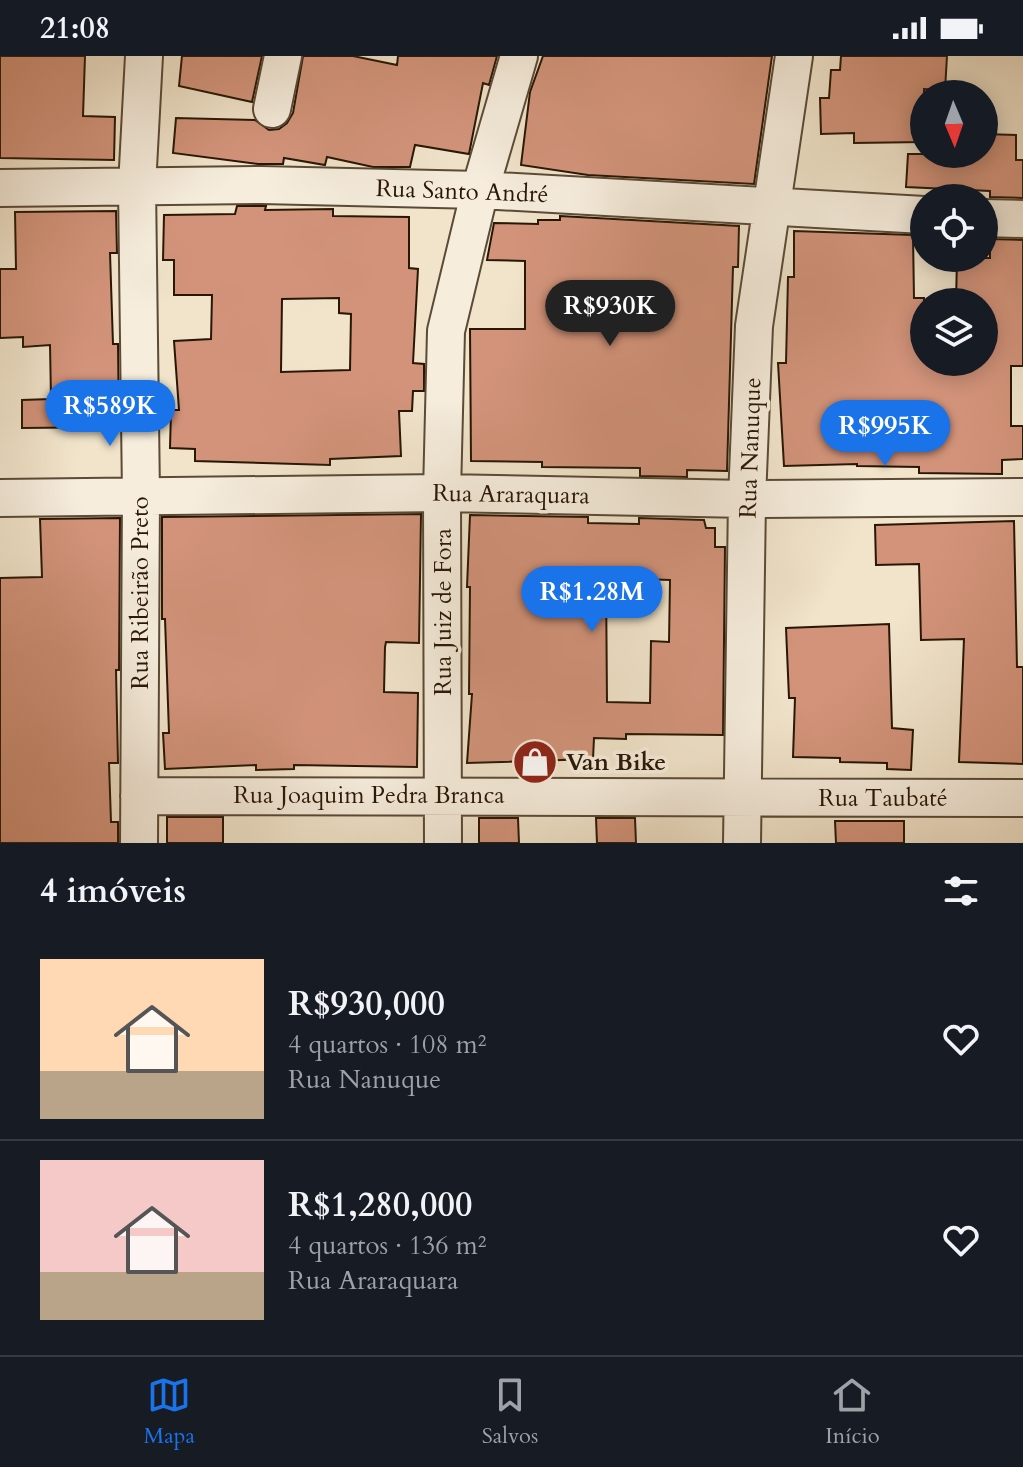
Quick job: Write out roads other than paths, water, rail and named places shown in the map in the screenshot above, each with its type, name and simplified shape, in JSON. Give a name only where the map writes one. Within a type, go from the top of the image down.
[{"type":"street","name":"Rua Ribeirão Preto","points":[[139,843],[141,495],[137,186],[144,56]]},
{"type":"street","points":[[272,109],[283,56]]},
{"type":"street","name":"Rua Juiz de Fora","points":[[443,843],[442,493],[446,331],[480,190],[519,56]]},
{"type":"street","name":"Rua Nanuque","points":[[742,843],[747,499],[754,326],[794,56]]},
{"type":"street","name":"Rua Santo André","points":[[0,188],[137,186],[480,190],[910,214]]},
{"type":"street","points":[[998,218],[1023,219]]},
{"type":"street","name":"Rua Araraquara","points":[[0,498],[442,493],[747,499],[1023,497]]},
{"type":"street","name":"Rua Joaquim Pedra Branca","points":[[139,796],[444,794],[743,798]]},
{"type":"street","name":"Rua Taubaté","points":[[743,798],[1023,798]]},
{"type":"place","name":"Van Bike","points":[[535,762]]}]
